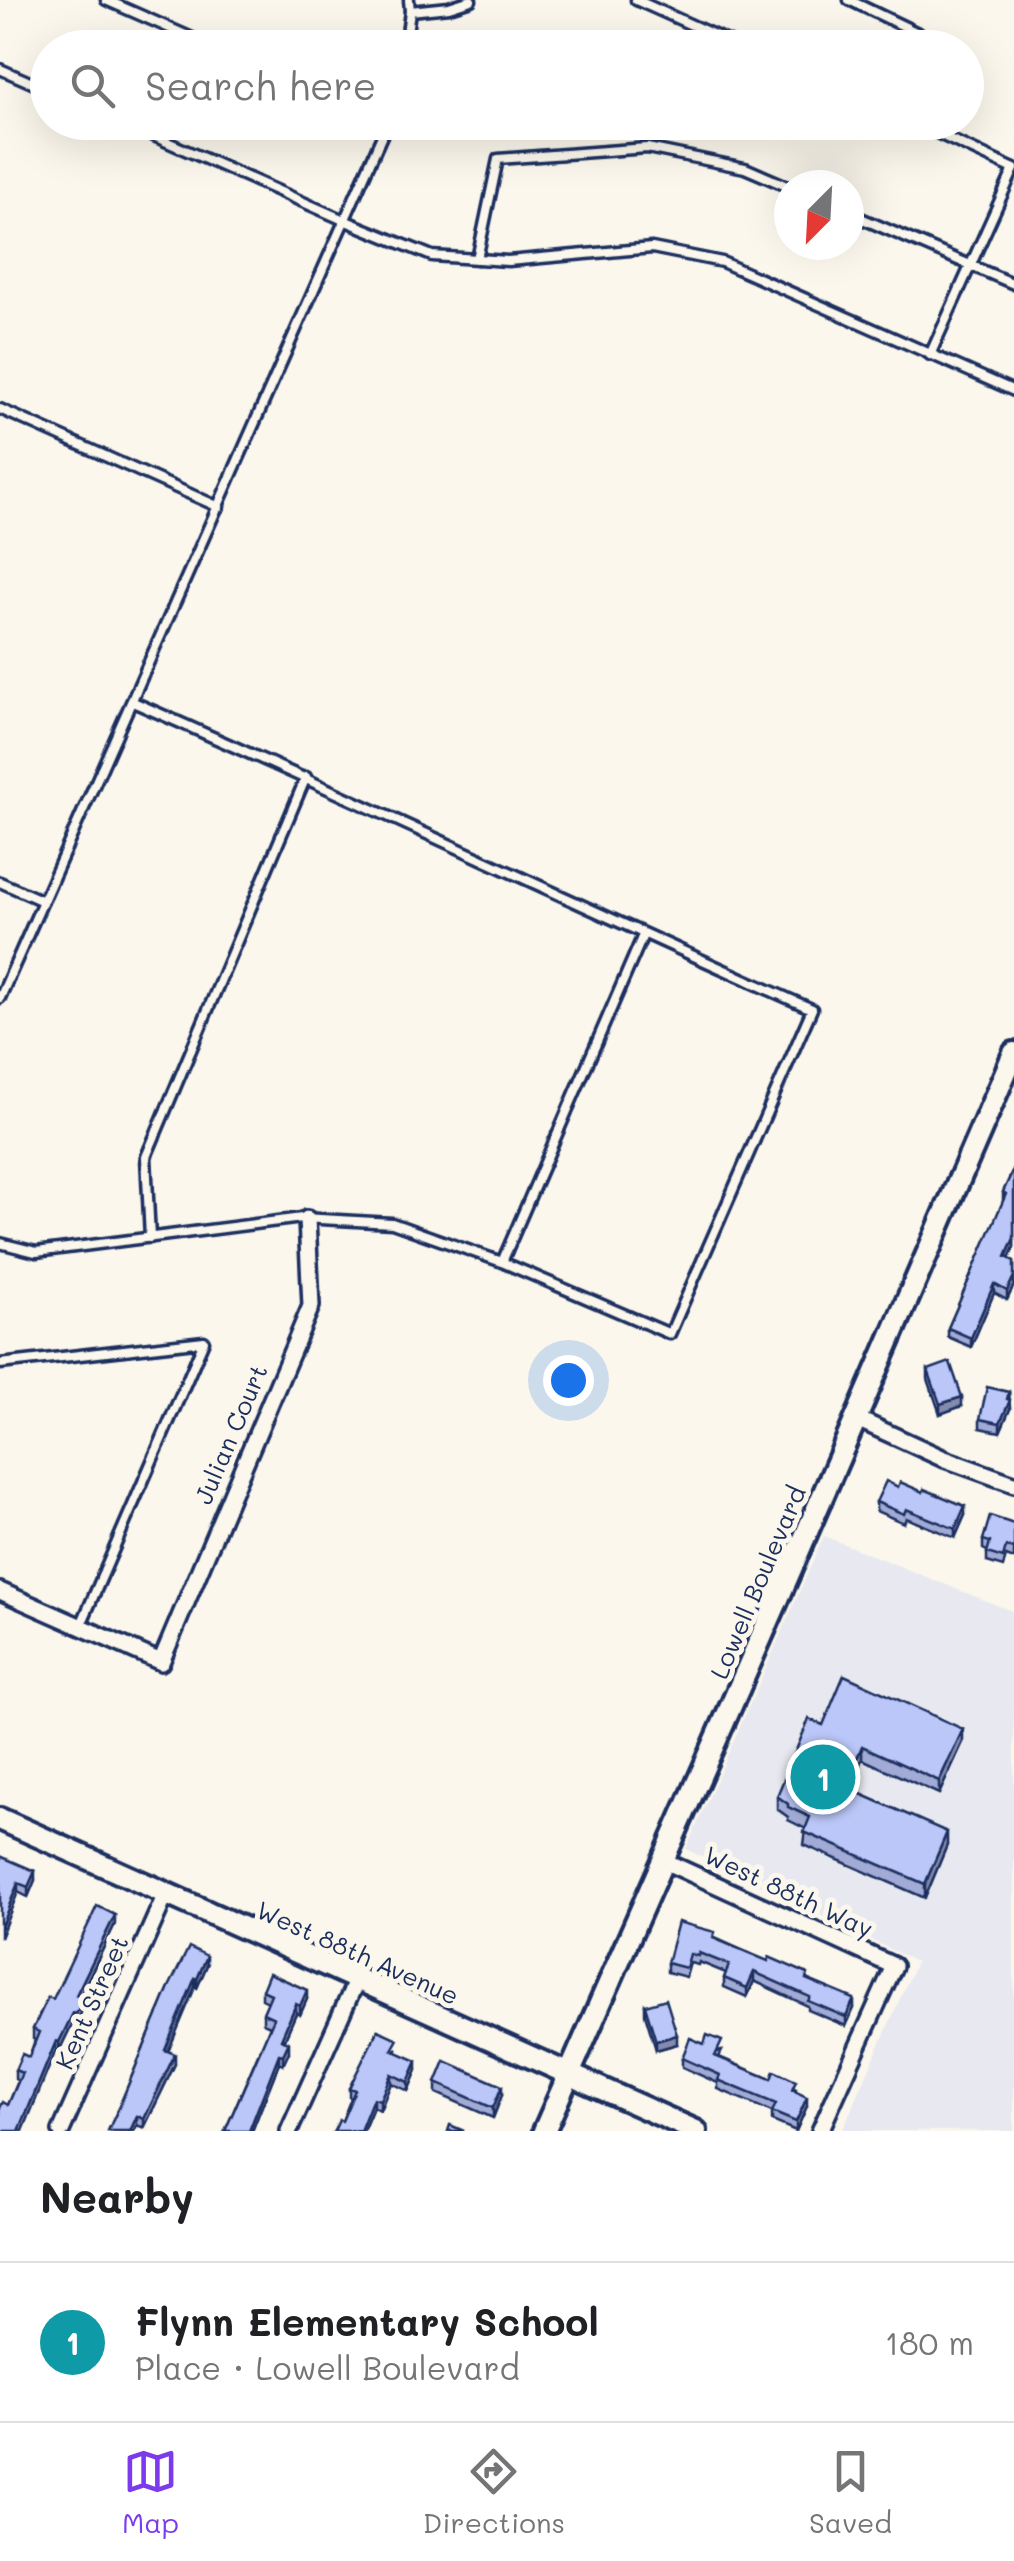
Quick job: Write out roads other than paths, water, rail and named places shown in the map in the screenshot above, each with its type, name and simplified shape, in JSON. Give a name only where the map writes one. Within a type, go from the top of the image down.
[{"type":"street","name":"Lowell Boulevard","points":[[544,2131],[1014,1053]]},
{"type":"street","name":"Julian Court","points":[[81,1626],[161,1662],[311,1306],[307,1219]]},
{"type":"street","points":[[855,1418],[942,1458],[1014,1484]]},
{"type":"street","points":[[0,1591],[81,1626]]},
{"type":"street","name":"West 88th Avenue","points":[[0,1820],[569,2073],[655,2123],[696,2131]]},
{"type":"street","name":"West 88th Way","points":[[662,1860],[894,1966],[820,2131]]},
{"type":"street","name":"Kent Street","points":[[61,2131],[166,1894]]},
{"type":"street","points":[[290,2131],[357,1979]]},
{"type":"lane","points":[[106,0],[174,30]]},
{"type":"lane","points":[[407,30],[409,0]]},
{"type":"lane","points":[[410,11],[449,8],[472,0]]},
{"type":"lane","points":[[636,0],[704,30]]},
{"type":"lane","points":[[849,0],[912,30]]},
{"type":"lane","points":[[0,69],[30,82]]},
{"type":"lane","points":[[163,140],[432,256],[508,261],[652,248],[722,262],[1014,391]]},
{"type":"lane","points":[[0,998],[381,140]]},
{"type":"lane","points":[[930,355],[1014,169],[952,140]]},
{"type":"lane","points":[[476,259],[498,158],[647,148],[744,168],[774,181]]},
{"type":"lane","points":[[864,220],[1014,284]]},
{"type":"lane","points":[[0,409],[219,507]]},
{"type":"lane","points":[[0,1243],[36,1252],[307,1219],[392,1223],[502,1262],[670,1334],[812,1009],[306,777],[132,702]]},
{"type":"lane","points":[[150,1238],[146,1156],[306,777]]},
{"type":"lane","points":[[0,882],[43,901]]},
{"type":"lane","points":[[502,1262],[644,935]]},
{"type":"lane","points":[[0,1364],[204,1340],[81,1626]]},
{"type":"place","name":"Flynn Elementary School","points":[[823,1777]]}]
